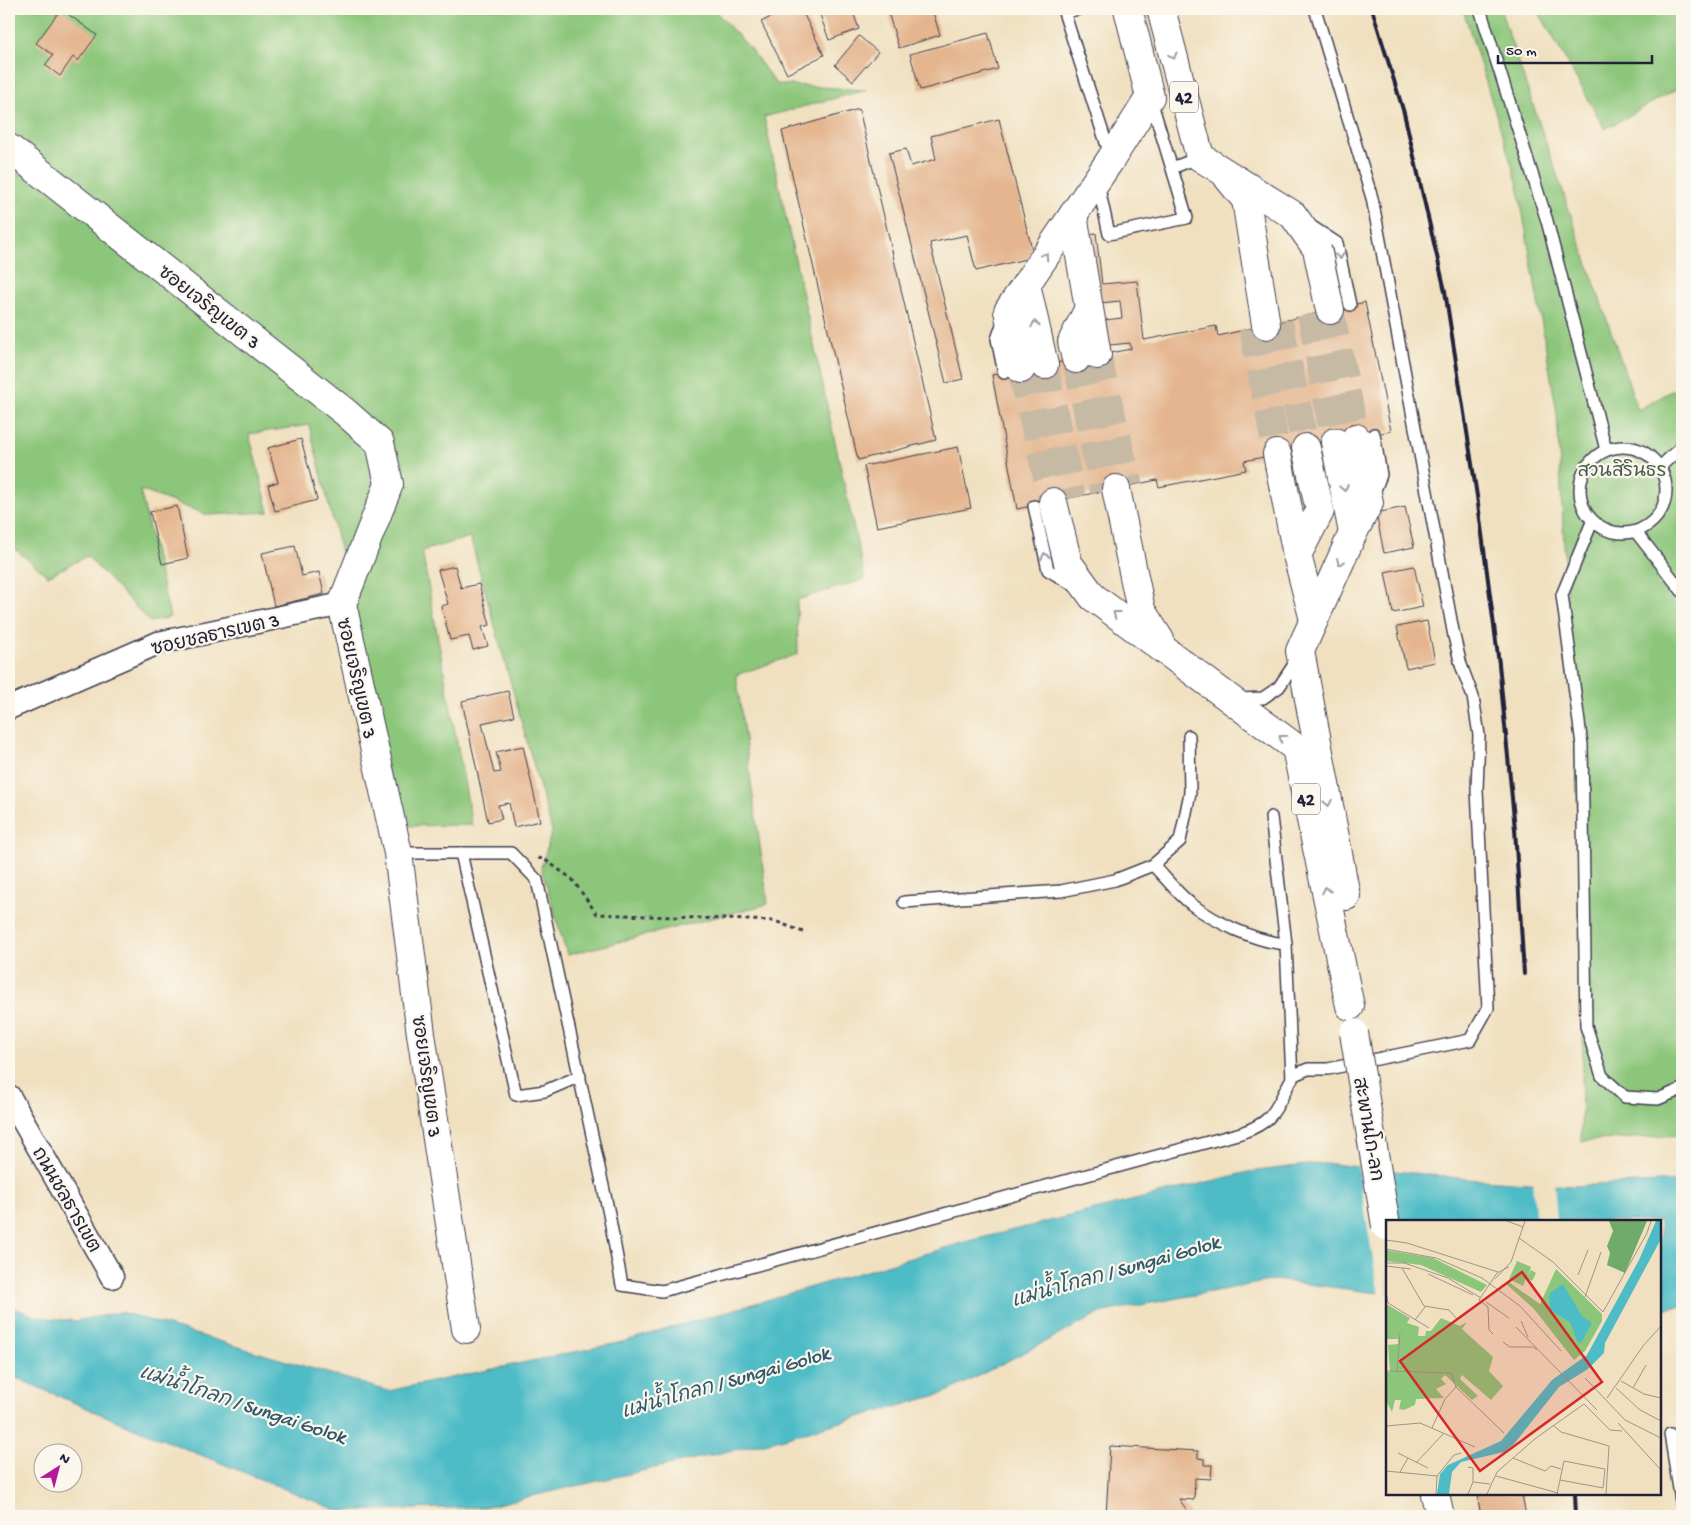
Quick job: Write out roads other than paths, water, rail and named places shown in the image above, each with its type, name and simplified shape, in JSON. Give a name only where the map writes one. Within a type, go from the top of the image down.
[{"type":"main road","name":"42","points":[[1026,284],[1023,369],[1008,311],[1026,284],[1104,170],[1150,97],[1128,9]]},
{"type":"main road","name":"42","points":[[1160,9],[1200,157]]},
{"type":"main road","name":"ซอยเจริญเขต 3","points":[[9,148],[345,412],[380,443],[389,484],[342,604],[398,853],[421,1034],[466,1329]]},
{"type":"main road","points":[[1200,157],[1292,215],[1330,310]]},
{"type":"main road","points":[[1224,173],[1246,200],[1259,286],[1276,305],[1266,325],[1224,173]]},
{"type":"main road","points":[[1073,215],[1083,341]]},
{"type":"main road","points":[[1300,651],[1353,533],[1369,503],[1355,438],[1353,533]]},
{"type":"main road","points":[[1302,545],[1320,511],[1291,451],[1302,545],[1314,620]]},
{"type":"main road","name":"42","points":[[1116,489],[1167,652],[1141,610],[1125,524],[1116,489]]},
{"type":"main road","name":"42","points":[[1053,502],[1093,597],[1296,748],[1352,1019]]},
{"type":"main road","name":"42","points":[[1300,651],[1346,900],[1352,1019]]},
{"type":"main road","name":"สะพานโก-ลก","points":[[1352,1019],[1386,1222]]},
{"type":"main road","points":[[1435,1495],[1440,1516]]},
{"type":"street","name":"ซอยชลธารเขต 3","points":[[9,708],[158,643],[342,604]]},
{"type":"street","name":"ถนนชลธารเขต","points":[[9,1096],[112,1277]]},
{"type":"lane","points":[[1079,9],[1064,10],[1104,170],[1109,234],[1187,218],[1150,97]]},
{"type":"lane","points":[[398,853],[510,853],[537,880],[580,1076],[622,1284],[662,1291],[1241,1133],[1266,1122],[1274,1113],[1292,1079],[1299,1072],[1328,1070],[1470,1040],[1488,1008],[1477,790],[1479,735],[1473,697],[1461,665],[1454,636],[1372,198],[1315,9]]},
{"type":"lane","points":[[1480,9],[1547,221],[1606,450]]},
{"type":"lane","points":[[1172,168],[1200,157]]},
{"type":"lane","points":[[1292,215],[1337,243],[1330,310]]},
{"type":"lane","points":[[1660,467],[1682,446]]},
{"type":"lane","points":[[1630,447],[1642,451],[1660,467],[1665,480],[1664,506],[1658,517],[1648,526],[1636,532],[1613,533],[1592,522],[1581,503],[1579,482],[1584,469],[1593,458],[1606,450],[1630,447]]},
{"type":"lane","name":"42","points":[[1053,502],[1048,570],[1093,597]]},
{"type":"lane","points":[[1592,522],[1562,595],[1582,746],[1586,1026],[1602,1076],[1625,1097],[1658,1099],[1682,1089]]},
{"type":"lane","points":[[1636,532],[1682,592]]},
{"type":"lane","points":[[1229,698],[1263,698],[1279,687],[1295,665],[1300,651]]},
{"type":"lane","points":[[904,902],[1061,891],[1115,880],[1153,865],[1180,841],[1190,792],[1189,736]]},
{"type":"lane","points":[[1271,817],[1286,944],[1292,1079]]},
{"type":"lane","points":[[461,853],[516,1095],[545,1090],[580,1076]]},
{"type":"lane","points":[[1153,865],[1190,903],[1226,925],[1275,943],[1286,944]]},
{"type":"lane","points":[[1670,1434],[1682,1507]]},
{"type":"water","name":"แม่น้ำโกลก / Sungai Golok","points":[[1323,1163],[1467,1179],[1572,1186],[1682,1181],[1682,1306],[1661,1309],[1661,1220],[1386,1220],[1386,1294],[1275,1280],[1103,1312],[945,1393],[773,1441],[484,1507],[339,1511],[9,1375],[9,1306],[38,1317],[75,1321],[121,1312],[388,1391],[622,1342],[969,1241],[1248,1172]]},
{"type":"tunnel","points":[[1330,310],[1356,438]]},
{"type":"tunnel","points":[[1311,314],[1335,442]]},
{"type":"tunnel","points":[[1279,322],[1306,448]]},
{"type":"tunnel","points":[[1253,328],[1277,454]]},
{"type":"tunnel","points":[[1097,355],[1129,486]]},
{"type":"tunnel","points":[[1076,359],[1104,491]]},
{"type":"tunnel","points":[[1044,365],[1072,498]]},
{"type":"tunnel","points":[[1021,369],[1053,502]]},
{"type":"railway","points":[[1372,9],[1404,113],[1445,291],[1477,496],[1499,664],[1515,829],[1524,974]]},
{"type":"railway","points":[[1575,1495],[1576,1516]]},
{"type":"park label","name":"สวนสิรินธร","points":[[1622,469]]}]
